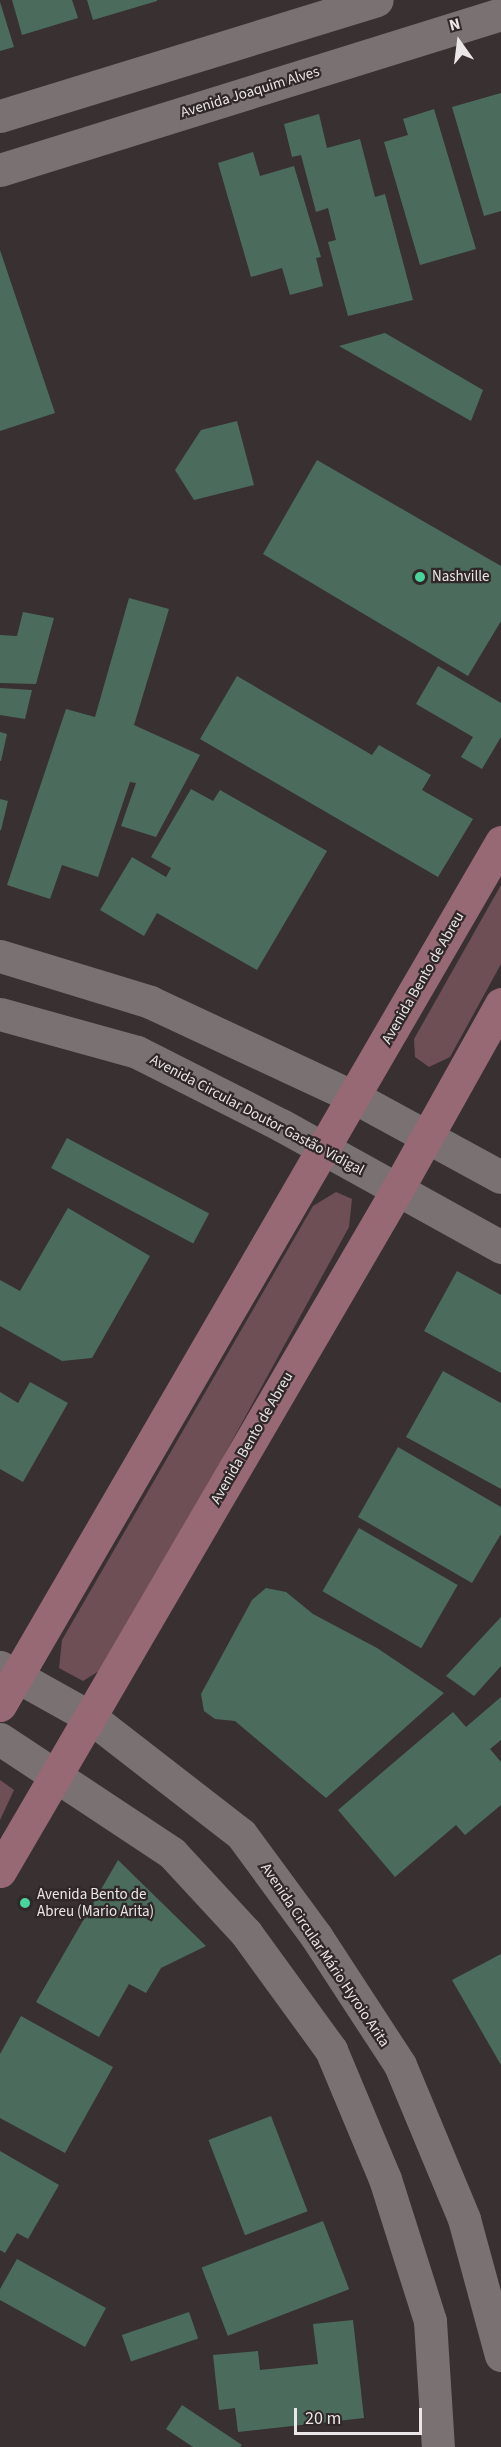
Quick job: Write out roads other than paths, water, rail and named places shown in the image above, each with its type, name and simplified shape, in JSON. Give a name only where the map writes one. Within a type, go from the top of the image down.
[{"type":"main road","name":"Avenida Bento de Abreu","points":[[0,1706],[9,1670],[324,1152],[501,842]]},
{"type":"main road","name":"Avenida Bento de Abreu","points":[[0,1871],[397,1190],[501,1004]]},
{"type":"street","points":[[0,116],[377,0]]},
{"type":"street","name":"Avenida Joaquim Alves","points":[[0,170],[501,14]]},
{"type":"street","points":[[0,956],[150,1002],[354,1097],[501,1176]]},
{"type":"street","name":"Avenida Circular Doutor Gastão Vidigal","points":[[0,1014],[137,1052],[501,1247]]},
{"type":"street","name":"Avenida Circular Mário Hyroio Arita","points":[[9,1670],[90,1717],[241,1834],[316,1936],[400,2066],[464,2218],[501,2355]]},
{"type":"street","points":[[0,1739],[58,1774],[172,1853],[246,1934],[331,2049],[385,2179],[430,2321],[438,2447]]},
{"type":"place","name":"Nashville","points":[[420,577]]},
{"type":"place","name":"Avenida Bento de Abreu (Mario Arita)","points":[[25,1903]]}]
